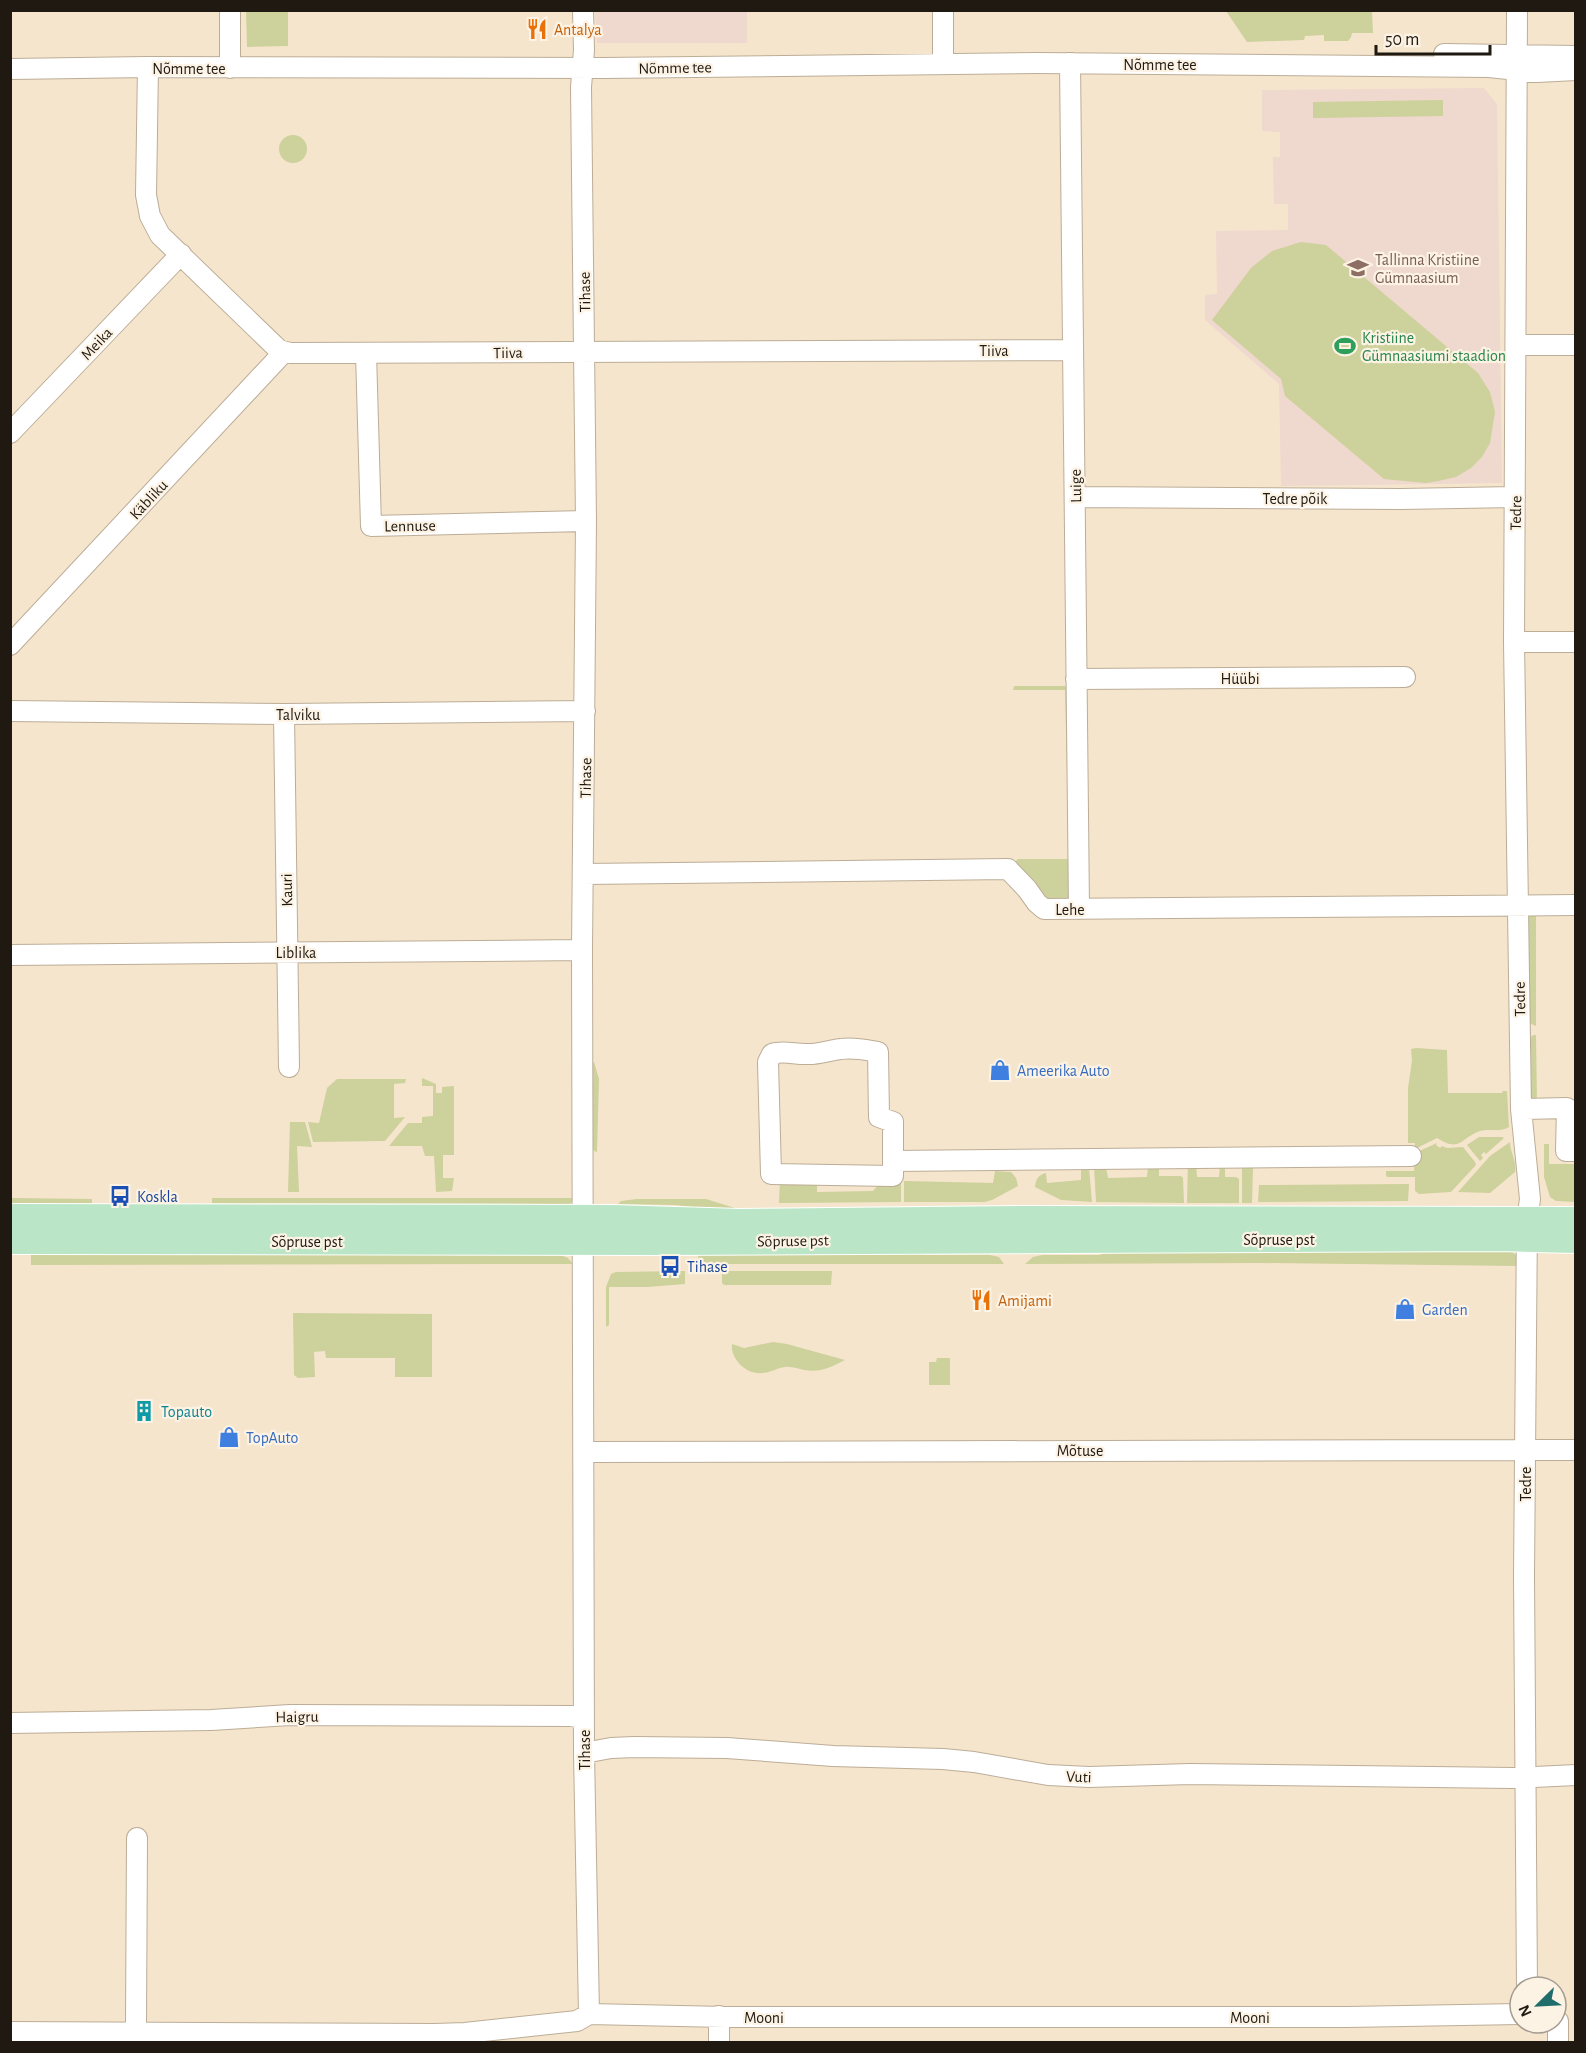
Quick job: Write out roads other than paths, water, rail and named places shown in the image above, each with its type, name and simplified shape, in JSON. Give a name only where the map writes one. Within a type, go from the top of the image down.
[{"type":"main road","name":"Sõpruse pst","points":[[13,1237],[584,1230],[740,1222],[1026,1219],[1527,1229],[1575,1220]]},
{"type":"main road","name":"Sõpruse pst","points":[[1527,1229],[1575,1240]]},
{"type":"street","points":[[230,10],[230,68]]},
{"type":"street","name":"Tihase","points":[[583,10],[581,87],[586,520],[582,950],[584,1753],[589,2014]]},
{"type":"street","points":[[942,64],[943,10]]},
{"type":"street","name":"Tedre","points":[[1516,10],[1514,642],[1517,906],[1521,1109],[1530,1199],[1527,1229],[1525,1450],[1527,1975]]},
{"type":"street","name":"Nõmme tee","points":[[12,69],[583,68],[1070,63],[1489,67],[1575,56]]},
{"type":"street","name":"Nõmme tee","points":[[1516,62],[1537,72],[1575,70]]},
{"type":"street","name":"Luige","points":[[1070,63],[1079,909]]},
{"type":"street","points":[[148,68],[146,195],[150,216],[160,235],[279,350],[284,352]]},
{"type":"street","name":"Meika","points":[[10,433],[181,254]]},
{"type":"street","points":[[1516,345],[1575,345]]},
{"type":"street","name":"Tiiva","points":[[284,352],[1073,350]]},
{"type":"street","name":"Käbliku","points":[[10,645],[284,352]]},
{"type":"street","name":"Lennuse","points":[[366,353],[371,526],[586,520]]},
{"type":"street","name":"Tedre põik","points":[[1075,497],[1389,499],[1515,497]]},
{"type":"street","points":[[1514,642],[1575,642]]},
{"type":"street","name":"Hüübi","points":[[1076,679],[1405,677]]},
{"type":"street","name":"Talviku","points":[[10,711],[284,714],[585,711]]},
{"type":"street","name":"Kauri","points":[[284,714],[289,1066]]},
{"type":"street","name":"Lehe","points":[[584,874],[1008,869],[1027,889],[1036,903],[1044,909],[1575,905]]},
{"type":"street","name":"Liblika","points":[[10,955],[582,950]]},
{"type":"street","points":[[842,1049],[878,1052],[879,1117],[893,1122],[893,1161],[893,1176],[771,1174],[768,1062],[772,1054],[781,1051],[813,1054],[842,1049]]},
{"type":"street","points":[[1521,1109],[1567,1108],[1566,1151],[1575,1151]]},
{"type":"street","points":[[893,1161],[1410,1156]]},
{"type":"street","name":"Mõtuse","points":[[584,1452],[1575,1450]]},
{"type":"street","name":"Haigru","points":[[10,1723],[212,1720],[290,1715],[571,1716],[584,1718]]},
{"type":"street","name":"Vuti","points":[[584,1753],[634,1747],[727,1748],[824,1756],[943,1759],[1048,1774],[1089,1777],[1190,1774],[1526,1778],[1575,1775]]},
{"type":"street","points":[[134,2034],[136,2022],[137,1838]]},
{"type":"street","name":"Mooni","points":[[10,2032],[465,2038],[577,2021],[589,2014],[1347,2018],[1508,2013]]},
{"type":"street","points":[[719,2043],[720,2016]]},
{"type":"place","name":"Antalya","points":[[537,29]]},
{"type":"place","name":"Tallinna Kristiine Gümnaasium","points":[[1358,268]]},
{"type":"place","name":"Kristiine Gümnaasiumi staadion","points":[[1345,346]]},
{"type":"place","name":"Ameerika Auto","points":[[1000,1070]]},
{"type":"place","name":"Koskla","points":[[120,1196]]},
{"type":"place","name":"Tihase","points":[[670,1266]]},
{"type":"place","name":"Amijami","points":[[981,1300]]},
{"type":"place","name":"Garden","points":[[1405,1309]]},
{"type":"place","name":"Topauto","points":[[144,1411]]},
{"type":"place","name":"TopAuto","points":[[229,1437]]}]
